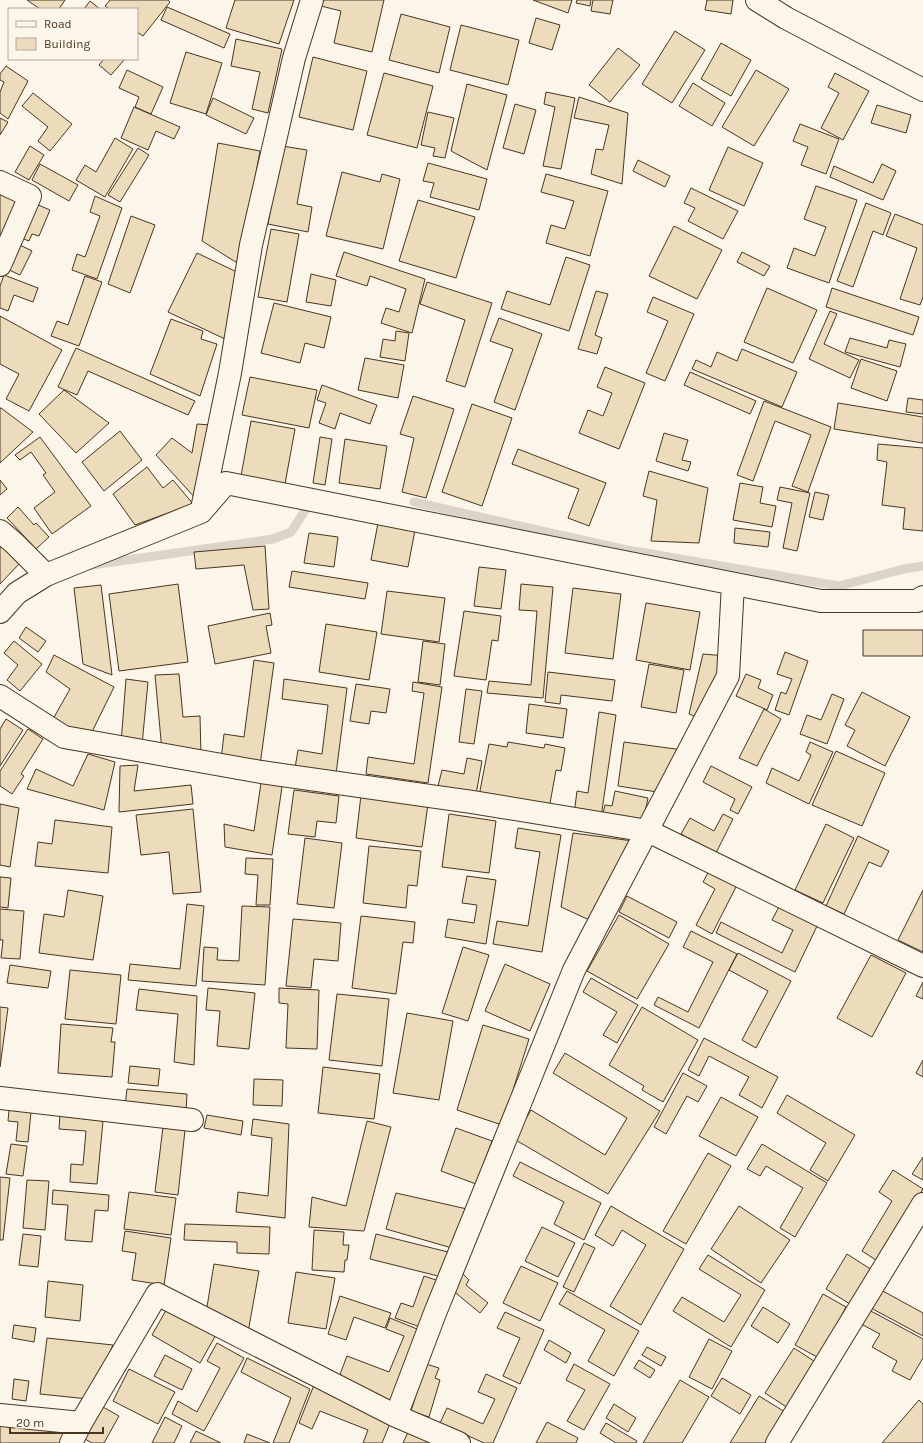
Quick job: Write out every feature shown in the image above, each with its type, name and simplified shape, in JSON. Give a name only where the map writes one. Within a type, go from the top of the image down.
[{"type":"street","points":[[201,512],[230,373],[251,245],[294,58],[312,0]]},
{"type":"street","points":[[757,0],[786,18],[923,90]]},
{"type":"street","points":[[0,182],[30,196],[0,265]]},
{"type":"street","points":[[0,612],[17,593],[46,575],[201,512],[226,483],[821,601],[917,601],[923,597]]},
{"type":"street","points":[[0,531],[46,575]]},
{"type":"street","points":[[396,1416],[438,1305],[574,970],[728,676],[734,584]]},
{"type":"street","points":[[0,696],[64,737],[261,772],[472,802],[648,831],[923,966]]},
{"type":"street","points":[[0,1098],[192,1120]]},
{"type":"street","points":[[777,1443],[923,1204]]},
{"type":"street","points":[[71,1443],[81,1423],[157,1294],[396,1416],[459,1443]]},
{"type":"street","points":[[0,1415],[81,1423]]},
{"type":"building","points":[[27,0],[65,0],[60,8],[39,8]]},
{"type":"building","points":[[110,0],[168,0],[170,2],[143,36],[138,33],[138,8],[108,8],[105,6]]},
{"type":"building","points":[[235,0],[294,0],[279,44],[226,28]]},
{"type":"building","points":[[323,0],[384,0],[372,52],[334,43],[341,11],[321,6]]},
{"type":"building","points":[[533,0],[572,0],[568,13]]},
{"type":"building","points":[[577,0],[591,0],[590,6],[576,3]]},
{"type":"building","points":[[593,0],[613,0],[610,14],[591,11]]},
{"type":"building","points":[[707,0],[733,0],[731,14],[705,10]]},
{"type":"building","points":[[90,1],[99,8],[85,8]]},
{"type":"building","points":[[167,7],[230,34],[224,48],[161,20]]},
{"type":"building","points":[[401,14],[450,27],[439,73],[389,60]]},
{"type":"building","points":[[536,18],[560,25],[552,50],[529,43]]},
{"type":"building","points":[[461,25],[519,40],[508,85],[450,70]]},
{"type":"building","points":[[675,31],[705,50],[672,103],[642,84]]},
{"type":"building","points":[[236,39],[282,49],[268,113],[252,109],[260,72],[231,66]]},
{"type":"building","points":[[721,43],[751,60],[731,96],[701,79]]},
{"type":"building","points":[[618,48],[640,65],[610,102],[589,85]]},
{"type":"building","points":[[186,52],[222,63],[206,114],[170,103]]},
{"type":"building","points":[[313,57],[367,71],[353,130],[299,117]]},
{"type":"building","points":[[103,60],[124,60],[111,75],[99,65]]},
{"type":"building","points":[[6,66],[28,81],[8,119],[0,113],[0,92],[4,82],[0,80],[0,74]]},
{"type":"building","points":[[127,70],[163,87],[151,114],[135,107],[139,97],[119,88]]},
{"type":"building","points":[[756,70],[789,89],[754,146],[722,127]]},
{"type":"building","points":[[384,73],[433,86],[417,148],[367,135]]},
{"type":"building","points":[[835,73],[869,91],[843,140],[821,128],[839,93],[828,87]]},
{"type":"building","points":[[693,83],[725,103],[712,126],[679,106]]},
{"type":"building","points":[[467,84],[507,95],[487,170],[451,151]]},
{"type":"building","points":[[546,92],[575,98],[561,169],[543,166],[555,107],[544,104]]},
{"type":"building","points":[[33,93],[72,124],[50,151],[38,141],[48,127],[22,106]]},
{"type":"building","points":[[579,97],[628,113],[622,184],[591,174],[596,149],[603,150],[609,125],[574,118]]},
{"type":"building","points":[[213,98],[254,118],[246,134],[206,115]]},
{"type":"building","points":[[515,104],[536,110],[524,154],[503,148]]},
{"type":"building","points":[[877,105],[911,115],[906,133],[871,123]]},
{"type":"building","points":[[134,107],[180,127],[174,139],[156,131],[148,150],[121,138]]},
{"type":"building","points":[[428,112],[454,118],[445,158],[433,156],[435,148],[421,145]]},
{"type":"building","points":[[0,118],[8,122],[0,135]]},
{"type":"building","points":[[800,124],[839,139],[826,174],[801,165],[808,147],[793,141]]},
{"type":"building","points":[[115,138],[133,149],[105,197],[76,180],[85,165],[96,172]]},
{"type":"building","points":[[218,143],[260,151],[239,264],[202,241]]},
{"type":"building","points":[[30,146],[44,155],[29,180],[15,172]]},
{"type":"building","points":[[282,146],[307,150],[297,204],[312,207],[308,232],[268,224]]},
{"type":"building","points":[[728,147],[763,163],[744,206],[709,190]]},
{"type":"building","points":[[138,148],[149,155],[120,202],[108,195]]},
{"type":"building","points":[[638,160],[670,176],[665,187],[633,171]]},
{"type":"building","points":[[428,163],[487,179],[479,210],[430,197],[434,183],[423,181]]},
{"type":"building","points":[[40,164],[78,185],[69,201],[32,180]]},
{"type":"building","points":[[882,164],[896,171],[883,200],[830,177],[834,166],[873,183]]},
{"type":"building","points":[[342,172],[380,182],[382,174],[400,179],[383,249],[326,236]]},
{"type":"building","points":[[546,174],[608,191],[590,256],[546,243],[551,225],[565,229],[574,201],[541,192]]},
{"type":"building","points":[[816,186],[857,200],[829,283],[787,268],[794,248],[815,256],[826,227],[804,219]]},
{"type":"building","points":[[0,187],[24,198],[0,253]]},
{"type":"building","points":[[691,188],[738,211],[723,239],[688,221],[695,208],[684,203]]},
{"type":"building","points":[[95,196],[122,208],[97,279],[72,270],[77,254],[85,257],[100,216],[90,212]]},
{"type":"building","points":[[418,200],[475,217],[456,278],[399,261]]},
{"type":"building","points":[[866,203],[891,213],[883,235],[873,231],[853,287],[837,281]]},
{"type":"building","points":[[36,204],[50,210],[39,236],[32,234],[29,241],[21,238]]},
{"type":"building","points":[[895,214],[923,225],[923,297],[920,305],[900,299],[917,248],[886,236]]},
{"type":"building","points":[[131,216],[155,225],[130,293],[108,284]]},
{"type":"building","points":[[674,226],[722,250],[697,299],[649,276]]},
{"type":"building","points":[[271,229],[299,234],[287,302],[258,297]]},
{"type":"building","points":[[18,244],[32,251],[20,275],[7,269]]},
{"type":"building","points":[[344,252],[425,279],[412,333],[381,323],[386,308],[399,312],[406,289],[370,276],[367,286],[336,276]]},
{"type":"building","points":[[742,252],[770,266],[764,276],[737,262]]},
{"type":"building","points":[[197,253],[241,274],[227,340],[168,312]]},
{"type":"building","points":[[566,257],[590,265],[569,331],[501,309],[507,291],[550,305]]},
{"type":"building","points":[[311,274],[336,280],[331,306],[306,302]]},
{"type":"building","points":[[4,275],[38,288],[33,302],[14,295],[8,311],[0,308],[0,286]]},
{"type":"building","points":[[85,276],[102,282],[79,346],[51,336],[57,321],[68,325]]},
{"type":"building","points":[[427,282],[492,303],[465,387],[446,381],[465,320],[420,304]]},
{"type":"building","points":[[767,288],[817,310],[793,363],[744,342]]},
{"type":"building","points":[[832,288],[919,317],[913,335],[826,307]]},
{"type":"building","points":[[596,291],[608,294],[595,335],[602,338],[597,354],[578,349]]},
{"type":"building","points":[[653,297],[694,314],[665,381],[646,373],[668,321],[647,312]]},
{"type":"building","points":[[274,303],[331,317],[324,348],[305,343],[300,363],[261,353]]},
{"type":"building","points":[[830,311],[837,314],[824,344],[859,360],[850,378],[809,359]]},
{"type":"building","points":[[0,316],[62,350],[29,411],[6,399],[19,374],[0,364]]},
{"type":"building","points":[[499,318],[542,334],[515,410],[494,402],[513,349],[490,341]]},
{"type":"building","points":[[171,319],[203,331],[201,339],[217,344],[200,396],[150,374]]},
{"type":"building","points":[[396,331],[409,333],[405,361],[380,357],[383,339],[395,341]]},
{"type":"building","points":[[850,338],[887,348],[889,340],[906,344],[900,367],[845,352]]},
{"type":"building","points":[[76,348],[195,401],[188,415],[88,371],[77,395],[58,387]]},
{"type":"building","points":[[742,349],[797,372],[782,407],[692,369],[696,360],[711,367],[717,352],[737,361]]},
{"type":"building","points":[[365,358],[404,365],[398,398],[358,390]]},
{"type":"building","points":[[861,359],[897,371],[887,401],[851,388]]},
{"type":"building","points":[[605,367],[645,383],[619,449],[579,433],[588,410],[603,416],[612,393],[597,387]]},
{"type":"building","points":[[690,372],[756,401],[750,414],[684,385]]},
{"type":"building","points":[[250,377],[317,390],[309,428],[242,415]]},
{"type":"building","points":[[322,385],[377,405],[370,424],[340,413],[335,429],[319,423],[326,403],[317,400]]},
{"type":"building","points":[[64,390],[109,423],[76,453],[39,414]]},
{"type":"building","points":[[413,396],[454,409],[426,498],[402,492],[414,438],[400,434]]},
{"type":"building","points":[[908,398],[923,400],[923,414],[906,412]]},
{"type":"building","points":[[764,401],[831,427],[808,492],[792,486],[811,435],[775,421],[753,481],[737,475]]},
{"type":"building","points":[[838,403],[923,417],[923,443],[834,429]]},
{"type":"building","points":[[472,404],[512,418],[482,506],[442,492]]},
{"type":"building","points":[[0,408],[33,432],[0,463]]},
{"type":"building","points":[[251,421],[295,429],[285,484],[241,476]]},
{"type":"building","points":[[197,424],[211,425],[197,500],[156,455],[172,438],[192,453]]},
{"type":"building","points":[[120,431],[142,460],[104,491],[82,462]]},
{"type":"building","points":[[664,433],[688,440],[682,460],[691,462],[688,471],[656,461]]},
{"type":"building","points":[[40,437],[91,506],[52,534],[34,508],[55,492],[43,475],[46,473],[31,452],[20,460],[15,455]]},
{"type":"building","points":[[320,437],[332,439],[325,485],[313,483]]},
{"type":"building","points":[[345,439],[387,446],[380,489],[339,483]]},
{"type":"building","points":[[878,444],[923,448],[923,531],[903,529],[905,508],[882,505],[887,462],[877,460]]},
{"type":"building","points":[[518,449],[606,483],[589,526],[568,518],[579,489],[512,464]]},
{"type":"building","points":[[147,467],[163,488],[173,480],[193,504],[135,525],[113,494]]},
{"type":"building","points":[[649,471],[708,488],[699,543],[651,541],[657,500],[643,496]]},
{"type":"building","points":[[0,480],[7,489],[0,495]]},
{"type":"building","points":[[740,483],[763,487],[760,503],[776,506],[772,527],[733,520]]},
{"type":"building","points":[[780,487],[810,493],[797,551],[783,548],[792,503],[777,500]]},
{"type":"building","points":[[815,492],[829,495],[823,520],[809,517]]},
{"type":"building","points":[[18,507],[34,525],[36,523],[49,537],[36,549],[7,518]]},
{"type":"building","points":[[378,523],[415,530],[408,567],[371,560]]},
{"type":"building","points":[[735,528],[770,532],[768,547],[734,543]]},
{"type":"building","points":[[309,533],[338,537],[334,567],[304,563]]},
{"type":"building","points":[[0,545],[19,564],[0,584]]},
{"type":"building","points":[[265,546],[269,609],[253,610],[244,565],[196,569],[194,552]]},
{"type":"building","points":[[479,567],[506,570],[501,609],[474,606]]},
{"type":"building","points":[[292,571],[368,583],[365,599],[289,587]]},
{"type":"building","points":[[178,584],[188,662],[119,671],[109,594]]},
{"type":"building","points":[[521,584],[553,587],[543,698],[487,693],[489,681],[531,685],[537,611],[519,610]]},
{"type":"building","points":[[101,585],[112,675],[83,664],[74,588]]},
{"type":"building","points":[[573,588],[621,594],[613,659],[565,653]]},
{"type":"building","points":[[387,591],[445,598],[439,642],[381,634]]},
{"type":"building","points":[[646,603],[700,612],[690,670],[636,660]]},
{"type":"building","points":[[464,611],[501,616],[498,641],[492,640],[486,680],[454,676]]},
{"type":"building","points":[[270,613],[272,625],[266,626],[271,653],[215,664],[208,626]]},
{"type":"building","points":[[326,624],[377,632],[369,680],[319,672]]},
{"type":"building","points":[[26,627],[46,641],[38,652],[19,638]]},
{"type":"building","points":[[863,630],[923,630],[923,656],[863,656]]},
{"type":"building","points":[[14,641],[42,664],[20,691],[7,680],[18,665],[4,653]]},
{"type":"building","points":[[423,641],[445,644],[440,685],[418,682]]},
{"type":"building","points":[[785,652],[808,661],[789,715],[775,710],[781,692],[786,694],[792,679],[777,674]]},
{"type":"building","points":[[703,654],[726,656],[704,720],[689,714]]},
{"type":"building","points":[[54,655],[114,687],[89,738],[53,719],[70,689],[46,672]]},
{"type":"building","points":[[254,660],[274,663],[260,765],[221,760],[224,734],[244,737]]},
{"type":"building","points":[[649,664],[684,670],[676,713],[641,707]]},
{"type":"building","points":[[548,672],[615,680],[612,701],[561,695],[560,704],[545,702]]},
{"type":"building","points":[[179,674],[183,717],[200,716],[201,757],[162,751],[155,675]]},
{"type":"building","points":[[746,674],[761,680],[758,688],[773,695],[767,710],[736,696]]},
{"type":"building","points":[[126,679],[148,682],[142,745],[121,743]]},
{"type":"building","points":[[284,679],[347,688],[336,774],[295,768],[298,750],[322,754],[328,705],[282,699]]},
{"type":"building","points":[[413,682],[442,687],[428,783],[366,774],[368,757],[414,764],[424,693],[412,691]]},
{"type":"building","points":[[356,684],[390,689],[386,713],[371,711],[369,724],[350,721]]},
{"type":"building","points":[[466,689],[482,691],[474,744],[459,742]]},
{"type":"building","points":[[862,692],[910,717],[885,766],[847,746],[855,730],[845,725]]},
{"type":"building","points":[[832,694],[844,699],[827,744],[800,734],[807,715],[821,720]]},
{"type":"building","points":[[529,704],[567,709],[563,738],[526,733]]},
{"type":"building","points":[[764,709],[781,719],[757,766],[739,758]]},
{"type":"building","points":[[599,712],[616,715],[601,817],[574,814],[577,791],[588,793]]},
{"type":"building","points":[[6,719],[23,730],[0,766],[0,729]]},
{"type":"building","points":[[28,729],[43,739],[21,774],[24,776],[12,794],[0,786],[0,771]]},
{"type":"building","points":[[508,742],[544,748],[545,744],[565,748],[561,771],[556,770],[549,809],[479,796],[489,744],[507,747]]},
{"type":"building","points":[[624,742],[683,750],[664,793],[618,786]]},
{"type":"building","points":[[810,742],[833,752],[809,804],[766,783],[772,768],[799,781],[811,755],[806,752]]},
{"type":"building","points":[[836,751],[885,773],[862,826],[812,805]]},
{"type":"building","points":[[88,754],[115,762],[104,810],[27,789],[36,769],[73,786]]},
{"type":"building","points":[[467,758],[482,761],[476,794],[438,786],[442,770],[464,774]]},
{"type":"building","points":[[138,765],[134,791],[191,785],[193,804],[119,812],[120,766]]},
{"type":"building","points":[[711,766],[752,787],[738,814],[730,810],[735,799],[703,782]]},
{"type":"building","points":[[262,776],[283,780],[272,855],[225,847],[224,824],[254,831]]},
{"type":"building","points":[[294,790],[339,796],[336,823],[317,821],[315,837],[288,834]]},
{"type":"building","points":[[615,791],[648,798],[642,827],[602,818],[605,805],[612,806]]},
{"type":"building","points":[[361,795],[428,804],[422,847],[356,838]]},
{"type":"building","points":[[0,804],[19,808],[10,867],[0,865]]},
{"type":"building","points":[[193,809],[201,892],[173,894],[169,852],[141,855],[136,815]]},
{"type":"building","points":[[449,814],[496,821],[489,873],[442,867]]},
{"type":"building","points":[[723,814],[733,819],[716,853],[681,834],[690,818],[714,831]]},
{"type":"building","points":[[55,820],[112,827],[108,873],[35,866],[38,842],[52,844]]},
{"type":"building","points":[[826,824],[854,838],[823,903],[795,890]]},
{"type":"building","points":[[518,828],[561,835],[542,952],[493,944],[497,921],[528,926],[540,852],[515,848]]},
{"type":"building","points":[[573,833],[633,841],[596,923],[561,907]]},
{"type":"building","points":[[858,836],[889,851],[881,867],[869,862],[844,914],[826,906]]},
{"type":"building","points":[[305,838],[342,843],[334,908],[297,904]]},
{"type":"building","points":[[369,846],[421,851],[417,886],[408,885],[406,908],[363,903]]},
{"type":"building","points":[[246,858],[273,859],[270,905],[256,905],[258,875],[245,874]]},
{"type":"building","points":[[711,867],[739,881],[712,934],[696,925],[715,889],[703,882]]},
{"type":"building","points":[[467,876],[496,880],[486,944],[445,937],[448,919],[474,923],[477,905],[462,903]]},
{"type":"building","points":[[0,877],[11,878],[8,908],[0,907]]},
{"type":"building","points":[[68,890],[103,896],[93,960],[39,953],[44,914],[64,917]]},
{"type":"building","points":[[923,890],[923,952],[898,940]]},
{"type":"building","points":[[627,896],[677,922],[669,938],[619,912]]},
{"type":"building","points":[[781,903],[819,922],[795,972],[716,933],[721,922],[782,953],[793,930],[772,920]]},
{"type":"building","points":[[187,904],[204,906],[196,986],[128,980],[130,964],[180,969]]},
{"type":"building","points":[[242,906],[270,907],[265,985],[202,981],[204,947],[218,948],[217,960],[239,961]]},
{"type":"building","points":[[0,909],[24,911],[20,959],[1,958],[3,940],[0,940]]},
{"type":"building","points":[[619,915],[669,944],[637,999],[587,971]]},
{"type":"building","points":[[361,916],[415,922],[413,943],[403,942],[396,994],[352,988]]},
{"type":"building","points":[[293,919],[341,923],[338,961],[314,959],[311,988],[286,986]]},
{"type":"building","points":[[691,931],[737,954],[699,1028],[654,1005],[658,997],[688,1012],[713,962],[683,947]]},
{"type":"building","points":[[463,947],[489,955],[468,1021],[442,1013]]},
{"type":"building","points":[[738,953],[791,981],[756,1048],[742,1040],[768,991],[729,970]]},
{"type":"building","points":[[871,955],[906,973],[872,1037],[837,1018]]},
{"type":"building","points":[[505,964],[550,984],[530,1031],[485,1011]]},
{"type":"building","points":[[10,965],[51,971],[48,988],[7,983]]},
{"type":"building","points":[[70,970],[121,975],[116,1024],[65,1019]]},
{"type":"building","points":[[591,978],[638,1005],[617,1043],[603,1035],[617,1012],[583,992]]},
{"type":"building","points":[[923,982],[923,999],[916,996]]},
{"type":"building","points":[[208,988],[255,993],[249,1049],[217,1046],[220,1011],[206,1010]]},
{"type":"building","points":[[279,988],[319,990],[317,1049],[286,1048],[288,1004],[279,1003]]},
{"type":"building","points":[[139,989],[197,996],[194,1065],[174,1062],[178,1014],[136,1010]]},
{"type":"building","points":[[337,994],[389,999],[382,1066],[329,1060]]},
{"type":"building","points":[[0,1007],[8,1008],[0,1067]]},
{"type":"building","points":[[642,1007],[698,1040],[663,1102],[642,1090],[644,1086],[609,1065]]},
{"type":"building","points":[[407,1013],[453,1021],[439,1100],[393,1093]]},
{"type":"building","points":[[61,1024],[113,1028],[111,1042],[115,1042],[112,1077],[58,1073]]},
{"type":"building","points":[[483,1025],[529,1039],[502,1125],[457,1110]]},
{"type":"building","points":[[704,1038],[778,1077],[762,1108],[739,1095],[749,1077],[709,1056],[699,1076],[688,1070]]},
{"type":"building","points":[[565,1053],[660,1111],[608,1194],[514,1139],[531,1110],[605,1155],[627,1118],[553,1073]]},
{"type":"building","points":[[923,1060],[923,1077],[916,1073]]},
{"type":"building","points":[[130,1066],[160,1069],[158,1086],[128,1083]]},
{"type":"building","points":[[323,1067],[380,1074],[374,1119],[318,1113]]},
{"type":"building","points":[[683,1073],[707,1086],[698,1102],[687,1096],[666,1134],[654,1127]]},
{"type":"building","points":[[254,1079],[283,1080],[282,1106],[253,1105]]},
{"type":"building","points":[[127,1089],[187,1094],[186,1112],[125,1106]]},
{"type":"building","points":[[787,1095],[855,1135],[828,1181],[810,1170],[826,1143],[777,1113]]},
{"type":"building","points":[[721,1097],[758,1117],[736,1156],[699,1136]]},
{"type":"building","points":[[9,1110],[31,1112],[28,1142],[16,1141],[18,1122],[8,1121]]},
{"type":"building","points":[[207,1115],[243,1121],[241,1135],[204,1128]]},
{"type":"building","points":[[60,1116],[103,1121],[97,1184],[70,1182],[71,1164],[83,1165],[86,1131],[59,1129]]},
{"type":"building","points":[[253,1119],[289,1124],[285,1218],[236,1212],[238,1192],[268,1196],[272,1138],[251,1135]]},
{"type":"building","points":[[367,1121],[391,1127],[364,1231],[309,1227],[312,1197],[346,1206]]},
{"type":"building","points":[[163,1127],[185,1130],[178,1195],[155,1192]]},
{"type":"building","points":[[456,1128],[492,1141],[476,1184],[441,1171]]},
{"type":"building","points":[[11,1144],[27,1146],[23,1176],[6,1174]]},
{"type":"building","points":[[762,1144],[827,1183],[795,1237],[780,1228],[803,1188],[766,1166],[760,1176],[747,1169]]},
{"type":"building","points":[[708,1153],[731,1166],[686,1244],[663,1231]]},
{"type":"building","points":[[923,1157],[923,1180],[912,1174]]},
{"type":"building","points":[[520,1162],[601,1203],[584,1240],[554,1224],[564,1202],[513,1176]]},
{"type":"building","points":[[893,1170],[923,1189],[879,1262],[862,1251],[892,1201],[879,1192]]},
{"type":"building","points":[[0,1177],[10,1178],[3,1240],[0,1240]]},
{"type":"building","points":[[27,1180],[49,1181],[45,1230],[23,1228]]},
{"type":"building","points":[[53,1190],[109,1195],[108,1211],[95,1210],[92,1242],[65,1240],[68,1205],[52,1204]]},
{"type":"building","points":[[129,1192],[176,1198],[171,1235],[124,1229]]},
{"type":"building","points":[[396,1193],[467,1209],[452,1248],[386,1229]]},
{"type":"building","points":[[611,1206],[684,1249],[641,1325],[610,1306],[646,1245],[622,1230],[613,1246],[595,1235]]},
{"type":"building","points":[[739,1206],[790,1240],[761,1283],[711,1249]]},
{"type":"building","points":[[185,1224],[270,1227],[269,1254],[237,1253],[237,1242],[184,1240]]},
{"type":"building","points":[[542,1227],[575,1243],[558,1277],[525,1261]]},
{"type":"building","points":[[314,1230],[344,1232],[343,1245],[349,1245],[347,1260],[345,1260],[344,1272],[312,1270]]},
{"type":"building","points":[[125,1231],[171,1238],[164,1285],[132,1280],[136,1253],[122,1251]]},
{"type":"building","points":[[23,1234],[41,1236],[38,1267],[19,1265]]},
{"type":"building","points":[[376,1234],[448,1252],[442,1277],[370,1259]]},
{"type":"building","points":[[584,1243],[595,1248],[574,1292],[563,1287]]},
{"type":"building","points":[[847,1254],[872,1270],[850,1304],[826,1289]]},
{"type":"building","points":[[708,1255],[765,1290],[731,1347],[673,1311],[682,1297],[724,1322],[741,1295],[699,1269]]},
{"type":"building","points":[[214,1264],[259,1271],[247,1338],[206,1313]]},
{"type":"building","points":[[521,1266],[558,1283],[540,1321],[503,1303]]},
{"type":"building","points":[[296,1272],[335,1278],[326,1329],[288,1323]]},
{"type":"building","points":[[463,1274],[469,1280],[466,1285],[488,1303],[480,1313],[451,1289]]},
{"type":"building","points":[[424,1276],[439,1281],[423,1328],[395,1318],[401,1303],[413,1307]]},
{"type":"building","points":[[48,1281],[83,1285],[80,1321],[45,1317]]},
{"type":"building","points":[[881,1290],[923,1313],[923,1336],[871,1308]]},
{"type":"building","points":[[567,1291],[639,1331],[614,1376],[588,1361],[605,1330],[559,1304]]},
{"type":"building","points":[[823,1294],[846,1307],[819,1358],[795,1345]]},
{"type":"building","points":[[340,1296],[391,1313],[385,1328],[354,1317],[346,1340],[328,1334]]},
{"type":"building","points":[[169,1305],[217,1333],[200,1363],[152,1335]]},
{"type":"building","points":[[763,1307],[790,1324],[778,1343],[751,1326]]},
{"type":"building","points":[[869,1310],[923,1339],[923,1358],[910,1380],[892,1371],[897,1361],[872,1347],[880,1334],[861,1324]]},
{"type":"building","points":[[505,1312],[544,1330],[520,1384],[503,1376],[520,1338],[497,1328]]},
{"type":"building","points":[[390,1318],[422,1331],[396,1406],[337,1382],[347,1356],[389,1372],[404,1336],[386,1329]]},
{"type":"building","points":[[14,1325],[36,1328],[34,1342],[12,1338]]},
{"type":"building","points":[[47,1338],[113,1345],[88,1399],[40,1394]]},
{"type":"building","points":[[709,1339],[732,1351],[712,1389],[689,1377]]},
{"type":"building","points":[[549,1340],[571,1353],[566,1363],[544,1350]]},
{"type":"building","points":[[217,1343],[244,1358],[204,1431],[172,1414],[178,1401],[197,1412],[220,1368],[207,1361]]},
{"type":"building","points":[[647,1347],[666,1357],[661,1366],[642,1355]]},
{"type":"building","points":[[794,1348],[817,1363],[788,1408],[765,1393]]},
{"type":"building","points":[[165,1355],[192,1369],[182,1390],[154,1376]]},
{"type":"building","points":[[247,1358],[310,1389],[289,1443],[273,1443],[291,1398],[241,1372]]},
{"type":"building","points":[[639,1360],[655,1370],[650,1378],[634,1368]]},
{"type":"building","points":[[426,1364],[439,1368],[435,1378],[440,1380],[429,1417],[411,1411]]},
{"type":"building","points":[[574,1364],[610,1384],[584,1430],[567,1421],[585,1390],[566,1380]]},
{"type":"building","points":[[129,1369],[175,1392],[158,1424],[113,1401]]},
{"type":"building","points":[[486,1374],[517,1388],[493,1443],[484,1443],[440,1423],[447,1408],[483,1424],[495,1399],[478,1392]]},
{"type":"building","points":[[722,1378],[751,1395],[740,1414],[711,1396]]},
{"type":"building","points":[[14,1379],[29,1381],[26,1401],[12,1399]]},
{"type":"building","points":[[680,1380],[709,1397],[682,1443],[643,1443]]},
{"type":"building","points":[[314,1385],[393,1416],[382,1443],[363,1443],[368,1430],[320,1411],[312,1429],[299,1423]]},
{"type":"building","points":[[759,1396],[785,1412],[767,1443],[730,1443]]},
{"type":"building","points":[[919,1400],[923,1404],[923,1443],[882,1443]]},
{"type":"building","points":[[614,1404],[636,1418],[628,1432],[606,1418]]},
{"type":"building","points":[[103,1407],[119,1416],[104,1443],[92,1443],[85,1439]]},
{"type":"building","points":[[165,1417],[182,1426],[174,1443],[152,1443]]},
{"type":"building","points":[[0,1422],[70,1430],[64,1443],[0,1443]]},
{"type":"building","points":[[547,1422],[578,1438],[576,1443],[536,1443]]},
{"type":"building","points":[[606,1423],[637,1441],[636,1443],[616,1443],[600,1433]]},
{"type":"building","points":[[409,1430],[441,1443],[403,1443]]},
{"type":"building","points":[[196,1431],[221,1443],[190,1443]]},
{"type":"building","points":[[247,1434],[270,1443],[244,1443]]},
{"type":"waterway","points":[[92,565],[273,539],[291,532],[311,501]]},
{"type":"waterway","points":[[414,502],[622,549],[839,586],[904,569],[923,566]]}]
